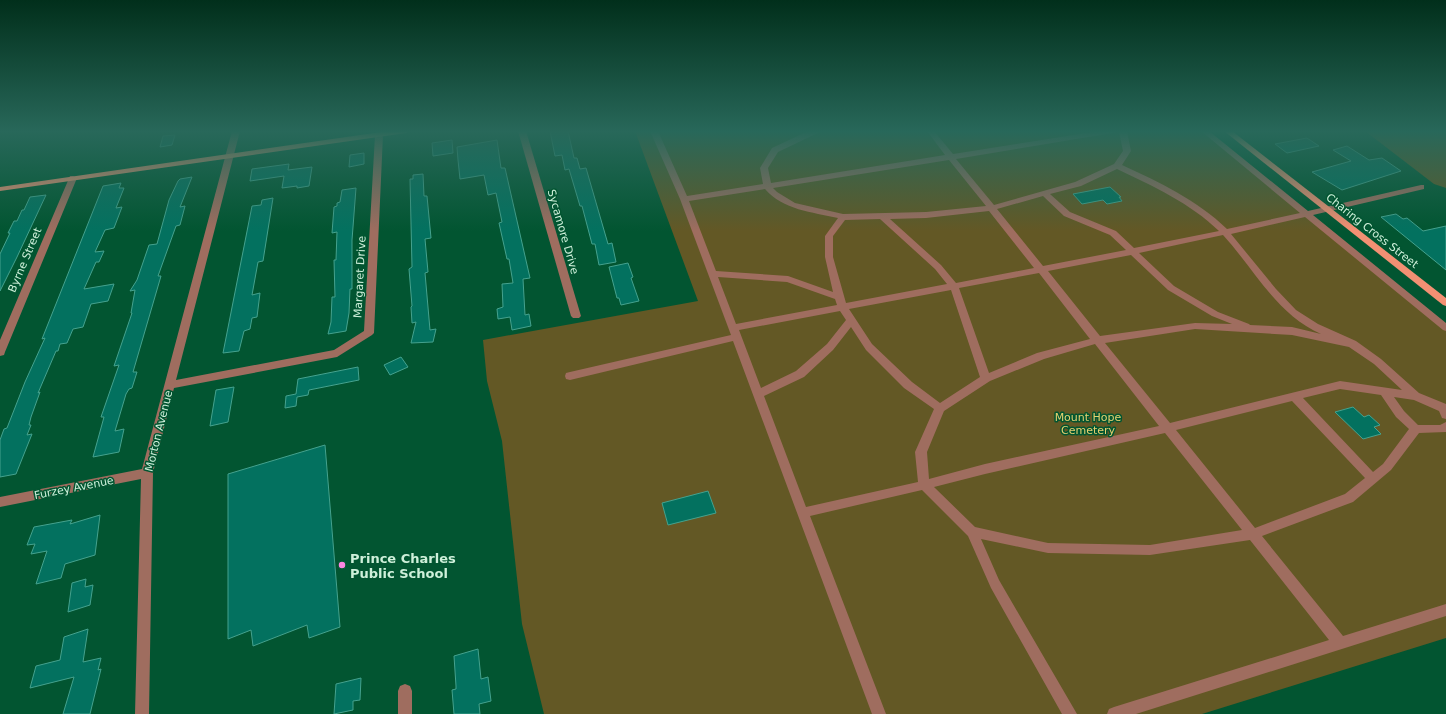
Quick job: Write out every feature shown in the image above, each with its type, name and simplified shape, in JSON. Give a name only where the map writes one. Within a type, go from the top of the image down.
[{"type":"main road","points":[[0,189],[171,164]]},
{"type":"main road","name":"Charing Cross Street","points":[[1270,164],[1446,303]]},
{"type":"street","name":"Morton Avenue","points":[[142,714],[147,473],[228,164]]},
{"type":"street","name":"Margaret Drive","points":[[170,385],[337,353],[369,333],[378,164]]},
{"type":"street","name":"Sycamore Drive","points":[[532,164],[576,316]]},
{"type":"street","points":[[669,164],[684,199],[880,714]]},
{"type":"street","points":[[766,164],[764,168],[767,186],[774,194],[792,205],[843,217],[926,215],[992,208],[1078,184],[1117,166],[1170,191],[1206,216],[1226,232],[1250,260],[1277,297],[1303,320],[1353,344],[1382,364],[1414,396],[1445,411]]},
{"type":"street","points":[[684,199],[905,164]]},
{"type":"street","points":[[957,164],[1340,643]]},
{"type":"street","points":[[1245,164],[1446,328]]},
{"type":"street","name":"Byrne Street","points":[[0,352],[73,178]]},
{"type":"street","points":[[570,376],[735,332],[842,307],[1226,232],[1307,215],[1421,187]]},
{"type":"street","points":[[1045,194],[1067,214],[1113,233],[1170,288],[1215,314],[1255,329]]},
{"type":"street","points":[[882,216],[938,267],[954,286],[986,378]]},
{"type":"street","points":[[843,217],[829,236],[829,257],[842,307],[869,347],[908,385],[940,408]]},
{"type":"street","points":[[712,274],[788,279],[839,297]]},
{"type":"street","points":[[1292,331],[1295,313]]},
{"type":"street","points":[[1215,314],[1216,327]]},
{"type":"street","points":[[758,394],[800,374],[830,347],[851,320]]},
{"type":"street","points":[[1070,714],[995,584],[972,532],[924,485],[922,452],[940,408],[986,378],[1041,356],[1098,340],[1195,326],[1292,331],[1353,344]]},
{"type":"street","points":[[803,513],[1168,428],[1340,385],[1385,393],[1414,396]]},
{"type":"street","points":[[1385,393],[1400,414],[1416,429],[1443,430],[1446,426]]},
{"type":"street","points":[[1294,396],[1373,479]]},
{"type":"street","points":[[972,532],[1048,548],[1150,550],[1253,534],[1349,498],[1387,467],[1416,429]]},
{"type":"street","name":"Furzey Avenue","points":[[0,502],[147,473]]},
{"type":"street","points":[[1114,714],[1446,610]]},
{"type":"street","points":[[405,691],[405,714]]},
{"type":"green space","name":"Mount Hope Cemetery","points":[[647,164],[1247,164],[1446,324],[1446,638],[1202,714],[544,714],[522,624],[502,441],[487,381],[483,340],[698,301]]},
{"type":"green space","points":[[1408,164],[1446,164],[1446,188],[1434,184]]},
{"type":"building","points":[[287,164],[289,164],[288,170],[312,167],[309,186],[297,188],[297,186],[282,188],[284,176],[250,181],[252,169]]},
{"type":"building","points":[[349,164],[362,164],[349,167]]},
{"type":"building","points":[[458,164],[500,164],[501,168],[505,168],[530,278],[523,279],[525,315],[529,314],[531,326],[512,330],[510,317],[498,319],[497,309],[503,307],[502,284],[513,283],[509,259],[507,259],[499,223],[502,222],[496,193],[488,195],[484,175],[460,179]]},
{"type":"building","points":[[564,164],[579,164],[580,169],[586,168],[608,244],[612,243],[616,262],[599,265],[595,244],[592,244],[582,206],[580,206],[569,169],[565,170]]},
{"type":"building","points":[[1339,164],[1391,164],[1401,171],[1342,190],[1312,172]]},
{"type":"building","points":[[423,174],[424,196],[427,196],[431,238],[425,239],[428,272],[425,273],[430,330],[436,329],[433,342],[411,343],[416,322],[412,323],[409,269],[412,267],[410,179],[413,179],[413,175]]},
{"type":"building","points":[[192,177],[180,207],[185,206],[180,225],[176,226],[158,276],[161,276],[133,372],[137,372],[132,388],[129,389],[126,394],[115,431],[124,429],[119,452],[93,457],[104,417],[101,417],[119,365],[114,366],[132,313],[135,290],[130,291],[137,280],[149,245],[157,244],[169,200],[178,181],[180,179]]},
{"type":"building","points":[[121,183],[119,188],[124,188],[116,208],[122,207],[114,228],[105,230],[95,252],[104,251],[99,262],[96,262],[84,289],[114,284],[108,301],[91,304],[83,327],[73,329],[67,343],[60,344],[38,393],[40,392],[31,417],[29,425],[31,425],[27,435],[32,434],[16,474],[0,477],[0,440],[4,429],[7,428],[25,382],[45,338],[42,339],[103,186]]},
{"type":"building","points":[[1110,187],[1121,197],[1119,197],[1122,201],[1107,204],[1103,200],[1082,204],[1073,194]]},
{"type":"building","points":[[356,188],[352,240],[352,289],[350,289],[349,313],[346,331],[328,334],[331,322],[332,297],[335,297],[334,260],[336,260],[337,232],[332,233],[334,207],[340,202],[342,190]]},
{"type":"building","points":[[46,195],[0,291],[0,254],[10,233],[8,233],[14,221],[17,221],[22,210],[24,210],[30,197]]},
{"type":"building","points":[[273,198],[263,261],[258,262],[252,295],[260,293],[257,317],[252,318],[250,329],[244,331],[239,351],[223,353],[252,206],[261,205],[262,200]]},
{"type":"building","points":[[1396,214],[1403,219],[1407,218],[1423,231],[1446,226],[1446,270],[1381,217]]},
{"type":"building","points":[[628,263],[633,277],[631,278],[639,301],[621,305],[619,298],[617,298],[609,267]]},
{"type":"building","points":[[401,357],[408,367],[390,375],[384,365]]},
{"type":"building","points":[[358,367],[359,380],[309,390],[308,395],[297,397],[296,406],[285,408],[286,396],[296,394],[298,379]]},
{"type":"building","points":[[234,387],[228,422],[210,426],[216,390]]},
{"type":"building","points":[[1353,407],[1364,417],[1369,415],[1380,425],[1374,427],[1381,434],[1363,439],[1335,412]]},
{"type":"building","points":[[325,445],[340,627],[309,638],[307,625],[253,646],[251,630],[228,639],[228,474]]},
{"type":"building","points":[[708,491],[716,513],[668,525],[662,503]]},
{"type":"building","points":[[100,515],[95,555],[65,564],[61,578],[36,584],[47,551],[31,554],[35,544],[27,545],[34,527],[72,520],[70,524]]},
{"type":"building","points":[[86,579],[85,587],[93,585],[90,605],[68,612],[72,583]]},
{"type":"building","points":[[88,629],[83,662],[101,658],[98,670],[101,669],[90,714],[63,714],[74,677],[30,688],[36,666],[60,660],[64,637]]},
{"type":"building","points":[[478,649],[481,679],[488,677],[491,701],[479,704],[480,714],[454,714],[452,690],[456,689],[456,686],[454,656]]},
{"type":"building","points":[[361,678],[360,700],[353,701],[353,710],[334,714],[336,684]]},
{"type":"place","name":"Prince Charles Public School","points":[[342,565]]}]
